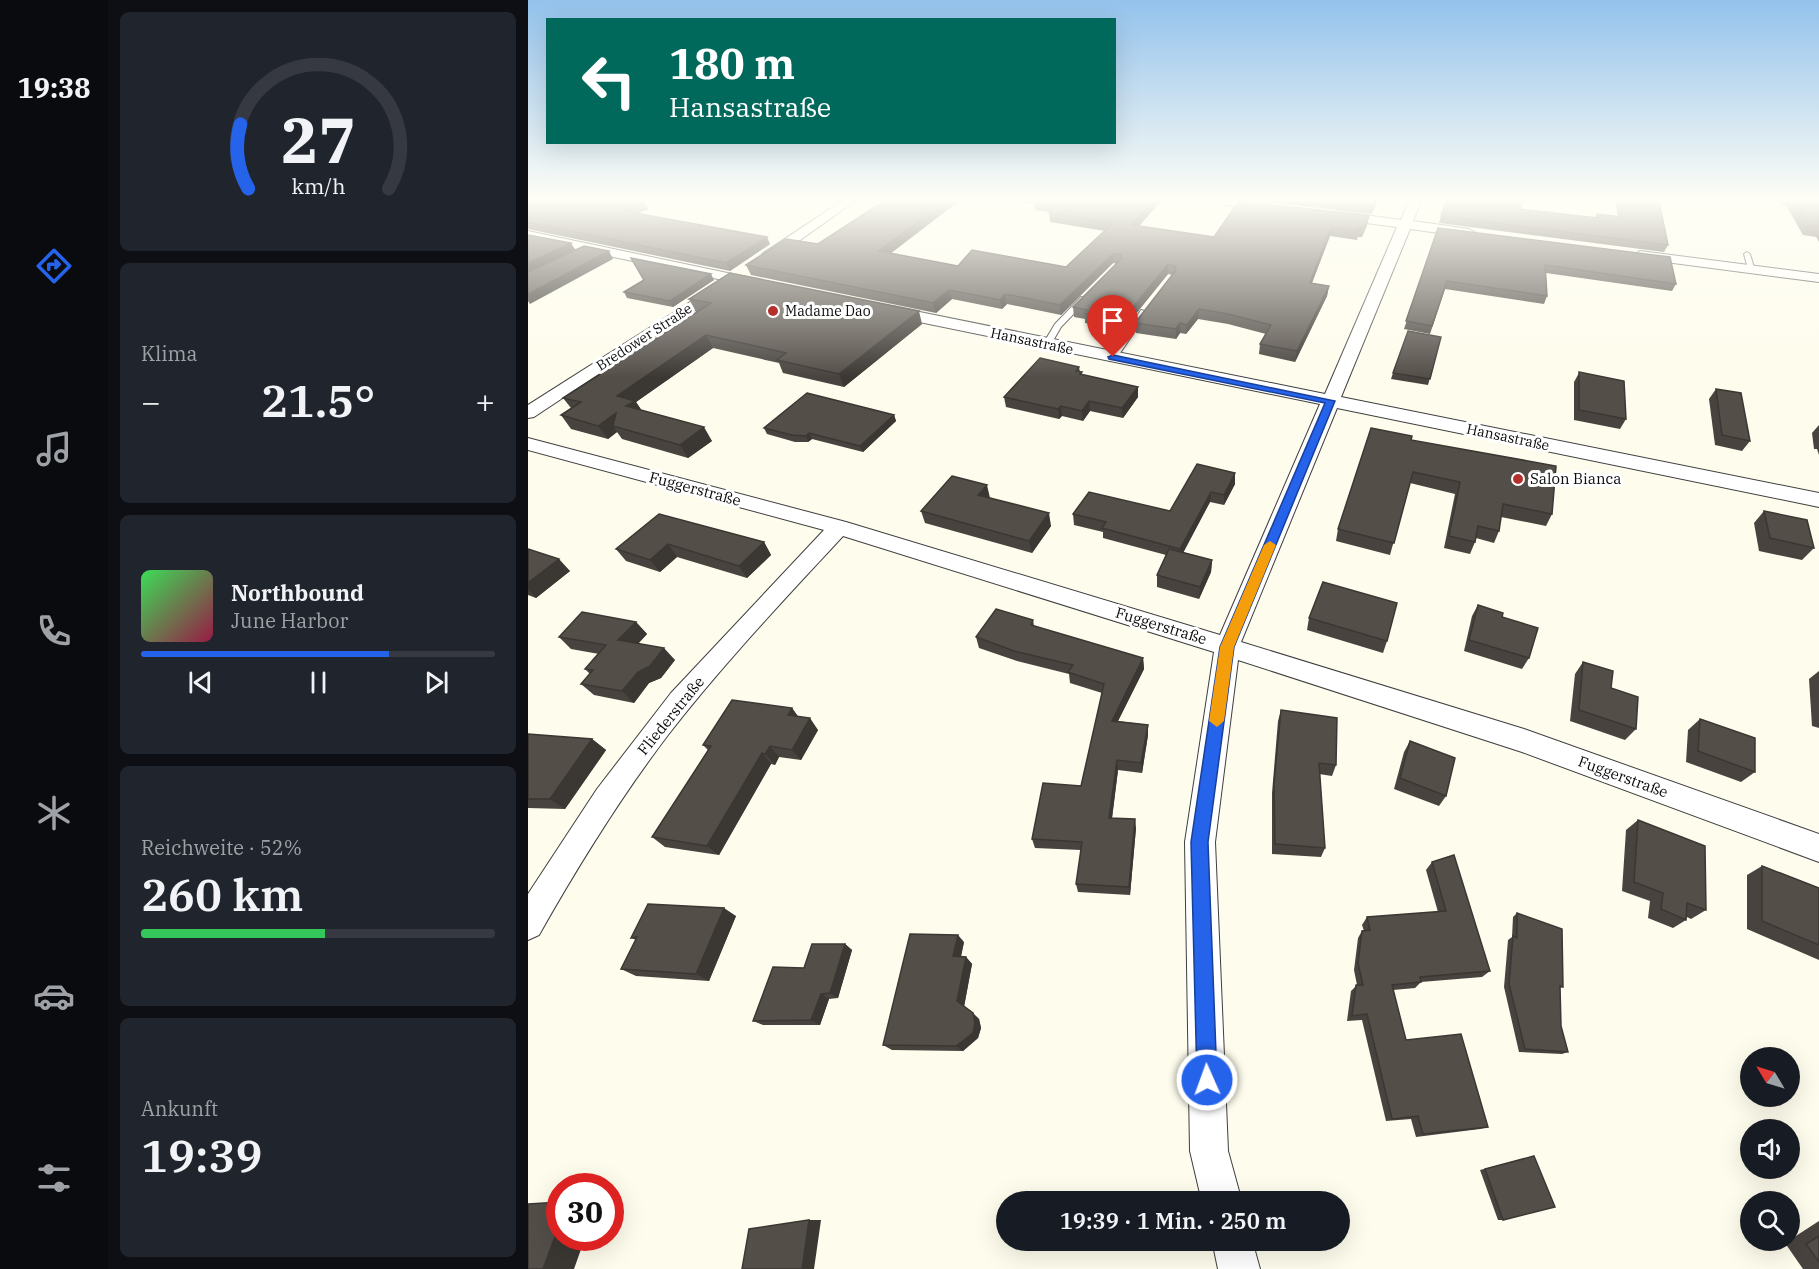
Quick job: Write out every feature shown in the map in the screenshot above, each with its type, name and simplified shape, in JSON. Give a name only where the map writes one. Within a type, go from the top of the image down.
[{"type":"street","points":[[650,260],[772,286]]},
{"type":"street","name":"Bredower Straße","points":[[528,413],[761,260]]},
{"type":"street","points":[[1219,1191],[1209,1151],[1200,842],[1227,647],[1390,260]]},
{"type":"street","points":[[1684,260],[1819,278]]},
{"type":"street","name":"Hansastraße","points":[[878,308],[1819,501]]},
{"type":"street","name":"Fuggerstraße","points":[[528,444],[839,527],[1227,647],[1524,741],[1819,848]]},
{"type":"street","name":"Fliederstraße","points":[[528,924],[558,870],[659,728],[754,617],[839,527]]},
{"type":"street","points":[[1235,1251],[1239,1269]]},
{"type":"lane","points":[[1748,260],[1752,269]]},
{"type":"lane","points":[[1047,344],[1058,326],[1089,294]]},
{"type":"lane","points":[[1113,357],[1150,304]]},
{"type":"building","points":[[553,260],[592,260],[528,294],[528,272]]},
{"type":"building","points":[[632,260],[711,274],[670,301],[624,292],[644,280]]},
{"type":"building","points":[[713,260],[730,260],[726,263]]},
{"type":"building","points":[[753,260],[928,260],[958,266],[963,260],[1029,260],[1066,267],[1073,260],[1107,260],[1060,305],[1005,294],[1000,300],[949,290],[933,303],[746,265]]},
{"type":"building","points":[[1120,260],[1319,260],[1310,283],[1329,286],[1297,351],[1260,344],[1271,325],[1228,314],[1199,309],[1187,325],[1180,323],[1176,329],[1135,323],[1176,270],[1175,266],[1168,264],[1122,321],[1084,313],[1087,310],[1073,307]]},
{"type":"building","points":[[1427,260],[1671,260],[1676,284],[1545,265],[1547,296],[1447,281],[1432,326],[1406,321]]},
{"type":"building","points":[[730,273],[919,311],[839,374],[777,360],[786,353],[706,335],[617,396],[635,401],[626,406],[704,427],[680,445],[613,426],[616,413],[598,426],[561,415],[581,402],[563,398],[711,303],[689,299]]},
{"type":"building","points":[[1408,331],[1441,337],[1430,379],[1393,373]]},
{"type":"building","points":[[1040,358],[1079,367],[1076,371],[1082,372],[1080,374],[1138,387],[1122,408],[1089,401],[1082,411],[1061,406],[1058,409],[1004,397]]},
{"type":"building","points":[[1579,372],[1624,381],[1626,419],[1579,410]]},
{"type":"building","points":[[1716,389],[1741,393],[1750,441],[1722,435]]},
{"type":"building","points":[[807,393],[894,415],[860,446],[809,433],[806,436],[792,435],[764,428]]},
{"type":"building","points":[[1371,428],[1412,436],[1411,440],[1556,466],[1552,514],[1503,504],[1499,531],[1478,526],[1475,542],[1449,536],[1460,482],[1413,472],[1394,543],[1338,529]]},
{"type":"building","points":[[1197,464],[1235,473],[1224,495],[1211,492],[1180,549],[1102,528],[1106,522],[1073,514],[1089,492],[1170,511]]},
{"type":"building","points":[[952,476],[987,485],[978,495],[1049,513],[1029,541],[921,511]]},
{"type":"building","points":[[1764,511],[1807,520],[1814,548],[1770,538]]},
{"type":"building","points":[[659,514],[764,542],[739,566],[668,544],[650,560],[616,549]]},
{"type":"building","points":[[528,549],[559,559],[528,583]]},
{"type":"building","points":[[1169,549],[1212,560],[1200,587],[1157,575]]},
{"type":"building","points":[[1323,582],[1397,603],[1387,641],[1309,618]]},
{"type":"building","points":[[1478,605],[1503,613],[1502,617],[1538,628],[1529,658],[1469,640]]},
{"type":"building","points":[[996,609],[1033,620],[1031,625],[1143,658],[1112,721],[1148,725],[1141,763],[1117,760],[1109,818],[1135,819],[1129,887],[1076,884],[1082,842],[1032,839],[1043,783],[1081,786],[1104,684],[1068,672],[1073,665],[1014,651],[976,637]]},
{"type":"building","points":[[582,612],[636,622],[618,640],[664,648],[650,666],[638,672],[622,691],[581,684],[593,670],[585,669],[606,645],[559,637]]},
{"type":"building","points":[[1583,662],[1613,671],[1611,688],[1638,697],[1636,729],[1579,710]]},
{"type":"building","points":[[732,700],[792,708],[788,715],[810,718],[792,750],[770,746],[765,754],[762,753],[707,846],[652,837],[711,746],[703,745]]},
{"type":"building","points":[[1281,710],[1337,718],[1336,765],[1319,763],[1325,848],[1275,844],[1274,783]]},
{"type":"building","points":[[1700,719],[1755,738],[1755,772],[1698,751]]},
{"type":"building","points":[[528,734],[592,739],[550,799],[528,799]]},
{"type":"building","points":[[1410,741],[1455,758],[1446,796],[1400,778]]},
{"type":"building","points":[[1638,820],[1705,846],[1706,910],[1687,903],[1686,920],[1661,909],[1663,893],[1634,882]]},
{"type":"building","points":[[1454,855],[1490,971],[1420,977],[1421,982],[1392,985],[1406,1040],[1461,1034],[1488,1127],[1423,1134],[1418,1116],[1392,1119],[1367,1014],[1352,1016],[1356,985],[1363,985],[1358,963],[1362,931],[1370,930],[1367,917],[1446,911],[1432,862]]},
{"type":"building","points":[[1762,866],[1819,888],[1819,945],[1762,921]]},
{"type":"building","points":[[648,904],[724,908],[696,974],[621,969],[637,937],[631,938]]},
{"type":"building","points":[[1517,913],[1562,929],[1561,1026],[1568,1052],[1525,1049],[1509,984],[1513,936],[1517,938]]},
{"type":"building","points":[[910,934],[958,935],[953,956],[966,957],[957,1001],[973,1013],[975,1023],[973,1033],[956,1046],[883,1045]]},
{"type":"building","points":[[812,944],[845,944],[830,993],[821,994],[811,1020],[753,1021],[773,967],[804,968]]},
{"type":"building","points":[[1534,1156],[1555,1207],[1503,1220],[1485,1169]]},
{"type":"building","points":[[546,1203],[546,1251],[550,1251],[543,1269],[528,1269],[528,1204]]},
{"type":"building","points":[[809,1220],[802,1269],[742,1269],[749,1229]]},
{"type":"building","points":[[1819,1236],[1819,1262],[1806,1244]]},
{"type":"slow traffic","points":[[1217,721],[1227,647],[1270,545]]},
{"type":"place","name":"Madame Dao","points":[[773,311]]},
{"type":"place","name":"Salon Bianca","points":[[1518,479]]},
{"type":"route","points":[[1113,357],[1330,401],[1227,647],[1200,842],[1207,1080]]}]
